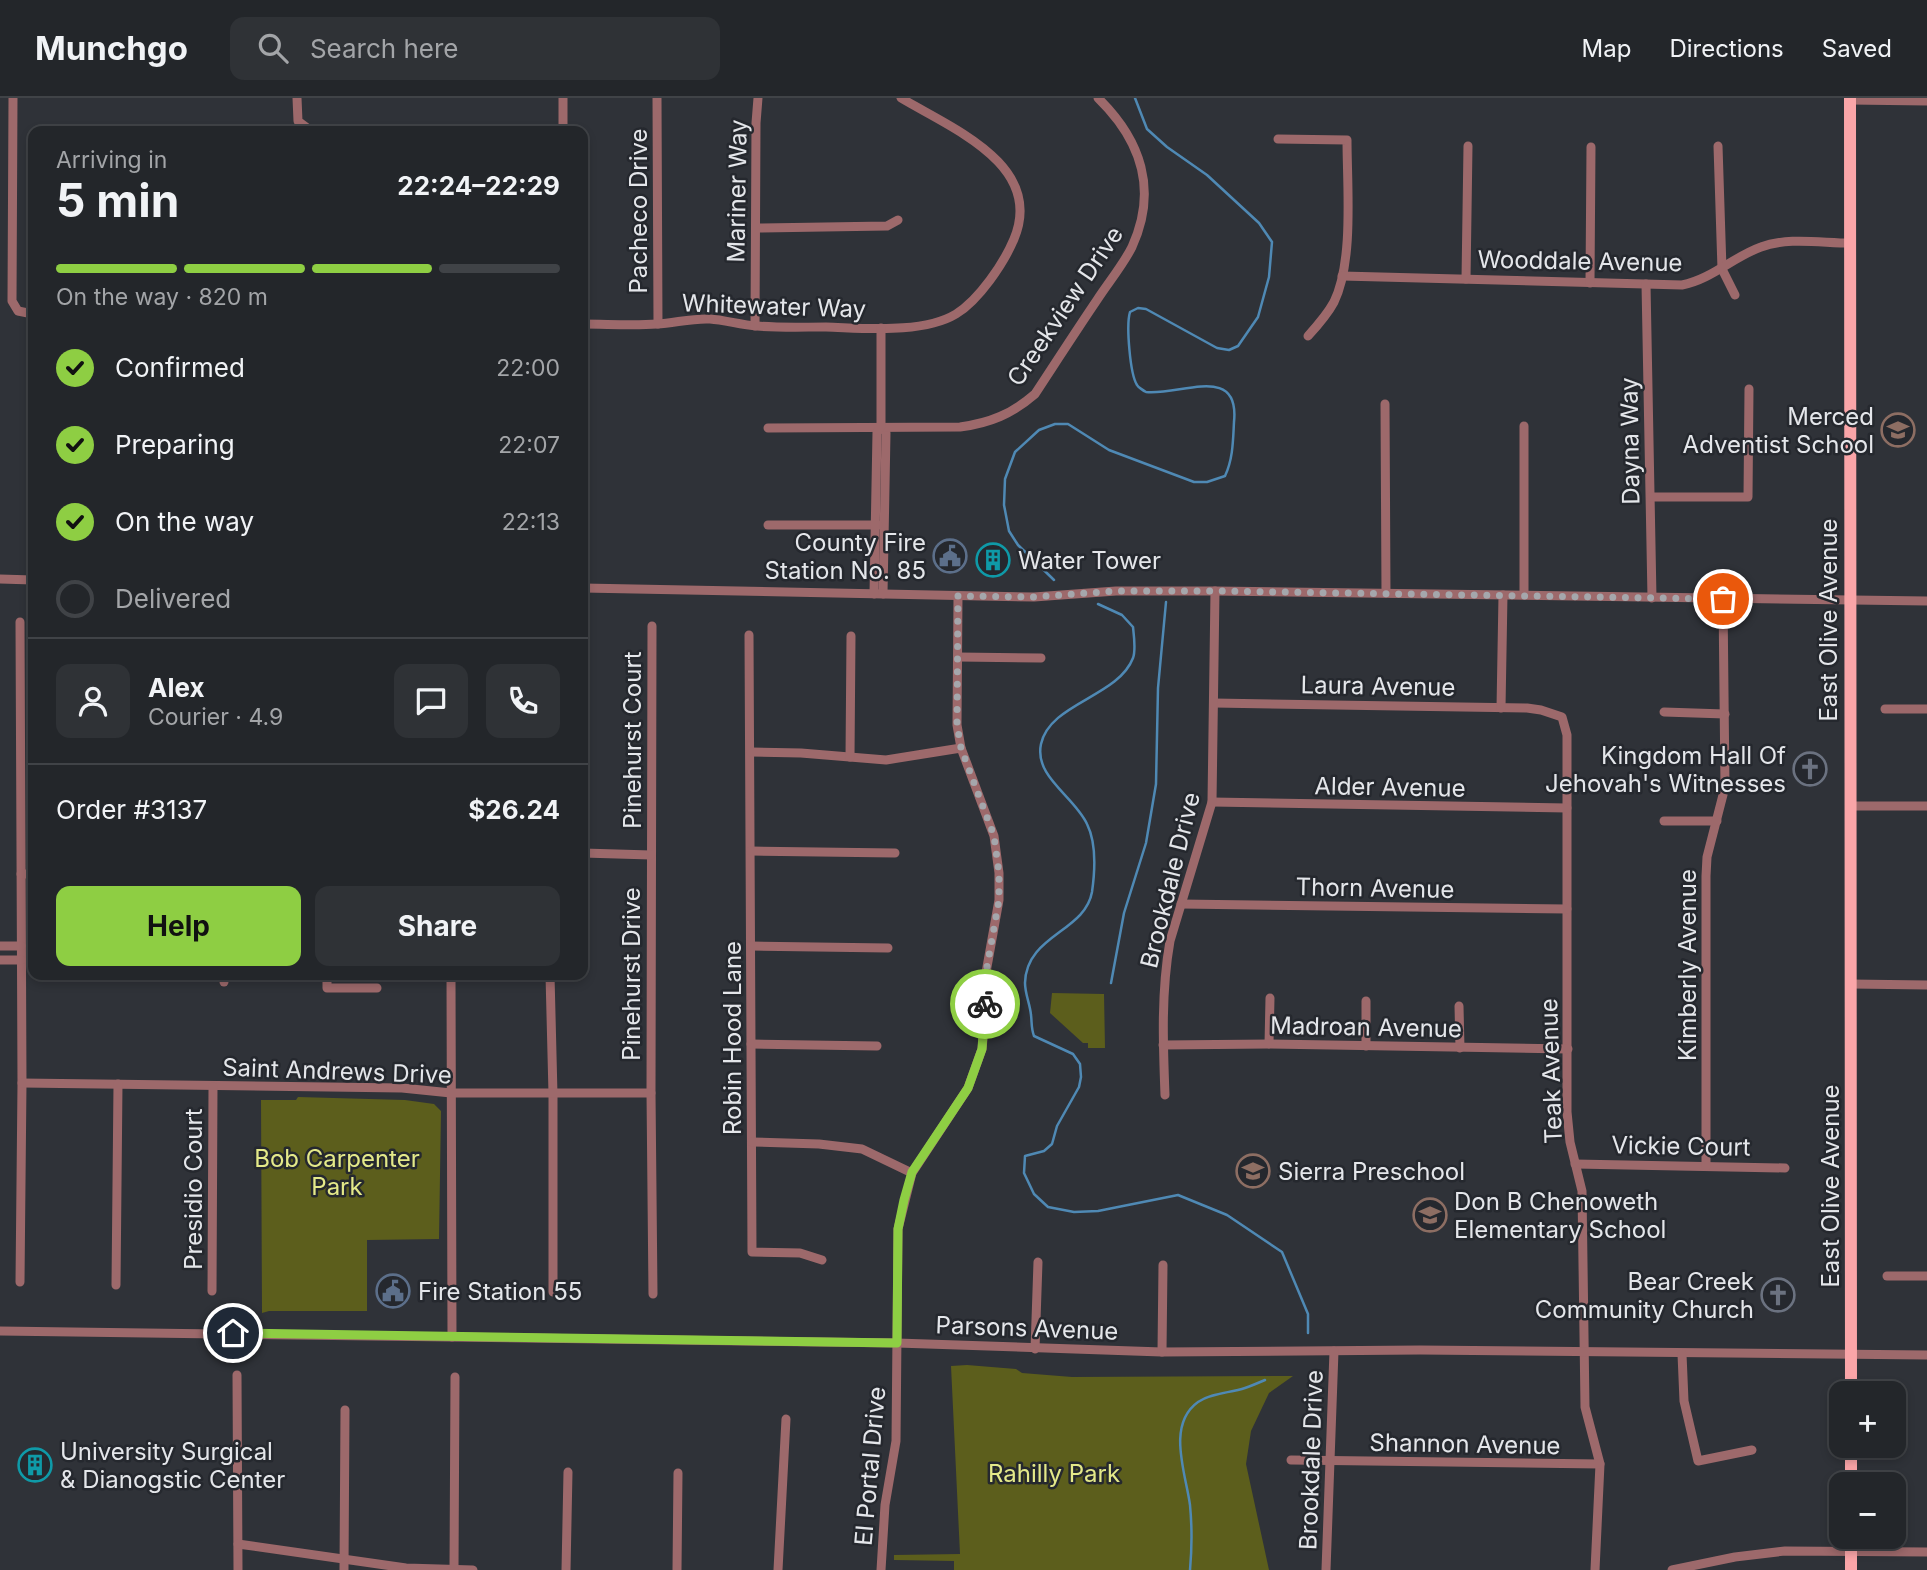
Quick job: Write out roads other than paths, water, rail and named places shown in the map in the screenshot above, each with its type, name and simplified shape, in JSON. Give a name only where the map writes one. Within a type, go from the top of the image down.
[{"type":"main road","name":"East Olive Avenue","points":[[1850,99],[1851,1381]]},
{"type":"main road","points":[[1851,1552],[1851,1570]]},
{"type":"street","points":[[13,98],[12,301],[18,310],[28,314]]},
{"type":"street","points":[[297,98],[298,121],[305,126]]},
{"type":"street","points":[[563,98],[563,126]]},
{"type":"street","name":"Pacheco Drive","points":[[657,98],[658,324]]},
{"type":"street","name":"Mariner Way","points":[[755,326],[758,98]]},
{"type":"street","name":"Whitewater Way","points":[[588,324],[658,324],[703,319],[755,326],[881,328],[915,326],[956,314],[977,296],[1009,253],[1017,233],[1019,199],[1015,184],[1003,165],[988,150],[901,98]]},
{"type":"street","name":"Creekview Drive","points":[[768,428],[960,427],[985,424],[1015,410],[1035,394],[1131,249],[1142,221],[1146,194],[1134,144],[1118,118],[1098,98]]},
{"type":"street","points":[[1850,99],[1927,100]]},
{"type":"street","points":[[1278,139],[1347,140],[1347,244],[1342,276],[1335,300],[1323,320],[1308,336]]},
{"type":"street","points":[[1466,279],[1468,146]]},
{"type":"street","points":[[1718,146],[1722,269],[1735,295]]},
{"type":"street","points":[[1590,283],[1591,147]]},
{"type":"street","points":[[756,228],[887,226],[898,220]]},
{"type":"street","name":"Wooddale Avenue","points":[[1342,276],[1682,285],[1698,282],[1765,245],[1795,242],[1850,243]]},
{"type":"street","name":"Dayna Way","points":[[1646,284],[1652,598]]},
{"type":"street","points":[[879,594],[877,432],[881,426],[881,328]]},
{"type":"street","points":[[1651,497],[1748,497],[1749,390]]},
{"type":"street","points":[[1385,404],[1386,593]]},
{"type":"street","points":[[1524,426],[1524,595]]},
{"type":"street","points":[[768,525],[880,525]]},
{"type":"street","points":[[0,579],[28,580]]},
{"type":"street","points":[[588,588],[1034,597],[1116,591],[1215,591],[1927,601]]},
{"type":"street","name":"Brookdale Drive","points":[[1165,1095],[1164,982],[1170,941],[1212,803],[1215,591]]},
{"type":"street","points":[[1501,708],[1503,595]]},
{"type":"street","name":"El Portal Drive","points":[[881,1570],[885,1506],[896,1441],[898,1229],[912,1172],[968,1088],[982,1049],[985,978],[999,900],[999,873],[994,836],[961,748],[956,711],[958,596]]},
{"type":"street","name":"Kimberly Avenue","points":[[1706,1166],[1706,876],[1707,857],[1725,787],[1723,599]]},
{"type":"street","points":[[20,622],[20,1282]]},
{"type":"street","name":"Pinehurst Court","points":[[651,855],[652,626]]},
{"type":"street","name":"Robin Hood Lane","points":[[749,635],[752,1252],[800,1253],[822,1260]]},
{"type":"street","points":[[850,757],[851,636]]},
{"type":"street","points":[[958,657],[1041,658]]},
{"type":"street","name":"Laura Avenue","points":[[1214,703],[1541,710]]},
{"type":"street","points":[[1885,709],[1927,709]]},
{"type":"street","name":"Teak Avenue","points":[[1541,710],[1562,717],[1567,735],[1567,1112],[1570,1142],[1583,1191],[1585,1407],[1600,1464],[1595,1570]]},
{"type":"street","points":[[1664,712],[1725,714]]},
{"type":"street","points":[[751,752],[801,752],[886,760],[961,748]]},
{"type":"street","name":"Alder Avenue","points":[[1212,803],[1567,808]]},
{"type":"street","points":[[1850,806],[1927,806]]},
{"type":"street","points":[[1664,821],[1717,821]]},
{"type":"street","points":[[751,851],[895,853]]},
{"type":"street","points":[[588,853],[651,855]]},
{"type":"street","name":"Pinehurst Drive","points":[[651,855],[653,1294]]},
{"type":"street","points":[[21,874],[28,874]]},
{"type":"street","name":"Thorn Avenue","points":[[1181,904],[1567,909]]},
{"type":"street","points":[[0,946],[21,946]]},
{"type":"street","points":[[751,946],[888,948]]},
{"type":"street","points":[[0,960],[21,960]]},
{"type":"street","points":[[327,980],[327,988],[377,988]]},
{"type":"street","points":[[451,980],[452,1337]]},
{"type":"street","points":[[550,980],[553,1292]]},
{"type":"street","points":[[1851,984],[1927,985]]},
{"type":"street","points":[[1269,1044],[1270,998]]},
{"type":"street","points":[[1366,1001],[1366,1046]]},
{"type":"street","points":[[1458,1006],[1460,1048]]},
{"type":"street","points":[[751,1044],[877,1046]]},
{"type":"street","name":"Madroan Avenue","points":[[1163,1045],[1567,1049]]},
{"type":"street","name":"Saint Andrews Drive","points":[[22,1083],[402,1088],[451,1094],[651,1093]]},
{"type":"street","points":[[116,1285],[118,1084]]},
{"type":"street","name":"Presidio Court","points":[[212,1291],[213,1087]]},
{"type":"street","points":[[752,1142],[819,1144],[862,1149],[912,1172]]},
{"type":"street","name":"Vickie Court","points":[[1576,1164],[1785,1168]]},
{"type":"street","points":[[1035,1349],[1038,1262]]},
{"type":"street","points":[[1162,1352],[1163,1265]]},
{"type":"street","points":[[1887,1276],[1927,1276]]},
{"type":"street","name":"Parsons Avenue","points":[[0,1331],[897,1343],[1162,1352],[1927,1355]]},
{"type":"street","name":"Brookdale Drive","points":[[1326,1570],[1334,1351]]},
{"type":"street","points":[[1682,1354],[1684,1401],[1698,1461],[1752,1450]]},
{"type":"street","points":[[237,1375],[238,1570]]},
{"type":"street","points":[[454,1377],[454,1570]]},
{"type":"street","points":[[344,1570],[345,1409]]},
{"type":"street","points":[[778,1570],[786,1419]]},
{"type":"street","name":"Shannon Avenue","points":[[1291,1460],[1600,1464]]},
{"type":"street","points":[[566,1570],[568,1472]]},
{"type":"street","points":[[677,1570],[678,1473]]},
{"type":"street","points":[[238,1544],[416,1569],[473,1570]]},
{"type":"street","points":[[1672,1570],[1772,1552],[1927,1552]]},
{"type":"waterway","points":[[1054,580],[1018,545],[1009,531],[1004,505],[1005,479],[1015,452],[1039,430],[1055,424],[1068,424],[1109,450],[1194,482],[1207,482],[1225,476],[1231,456],[1234,422],[1233,404],[1228,393],[1205,386],[1160,392],[1146,392],[1140,388],[1131,360],[1128,327],[1130,312],[1138,308],[1146,309],[1217,348],[1229,350],[1238,346],[1258,317],[1269,277],[1272,242],[1259,223],[1207,175],[1167,147],[1147,129],[1135,98]]},
{"type":"waterway","points":[[1111,983],[1124,913],[1146,843],[1156,784],[1158,688],[1166,602]]},
{"type":"waterway","points":[[1098,604],[1122,615],[1133,627],[1133,658],[1114,682],[1057,719],[1047,730],[1041,744],[1040,756],[1049,776],[1087,824],[1094,858],[1092,892],[1079,916],[1035,954],[1028,967],[1025,983],[1034,1036],[1073,1054],[1080,1064],[1081,1077],[1079,1087],[1057,1126],[1052,1144],[1044,1151],[1025,1156],[1024,1173],[1034,1194],[1048,1207],[1074,1212],[1098,1211],[1178,1195],[1227,1215],[1282,1252],[1308,1314],[1308,1333]]},
{"type":"waterway","points":[[1190,1570],[1190,1505],[1180,1450],[1183,1423],[1188,1412],[1203,1399],[1265,1380]]},
{"type":"place","name":"Merced Adventist School","points":[[1898,430]]},
{"type":"place","name":"County Fire Station No. 85","points":[[950,556]]},
{"type":"place","name":"Water Tower","points":[[993,560]]},
{"type":"place","name":"Kingdom Hall Of Jehovah's Witnesses","points":[[1810,769]]},
{"type":"place","name":"Sierra Preschool","points":[[1253,1171]]},
{"type":"place","name":"Don B Chenoweth Elementary School","points":[[1430,1215]]},
{"type":"place","name":"Fire Station 55","points":[[393,1291]]},
{"type":"place","name":"Bear Creek Community Church","points":[[1778,1295]]},
{"type":"place","name":"University Surgical & Dianogstic Center","points":[[35,1465]]},
{"type":"park label","name":"Bob Carpenter Park","points":[[337,1172]]},
{"type":"park label","name":"Rahilly Park","points":[[1054,1473]]}]
